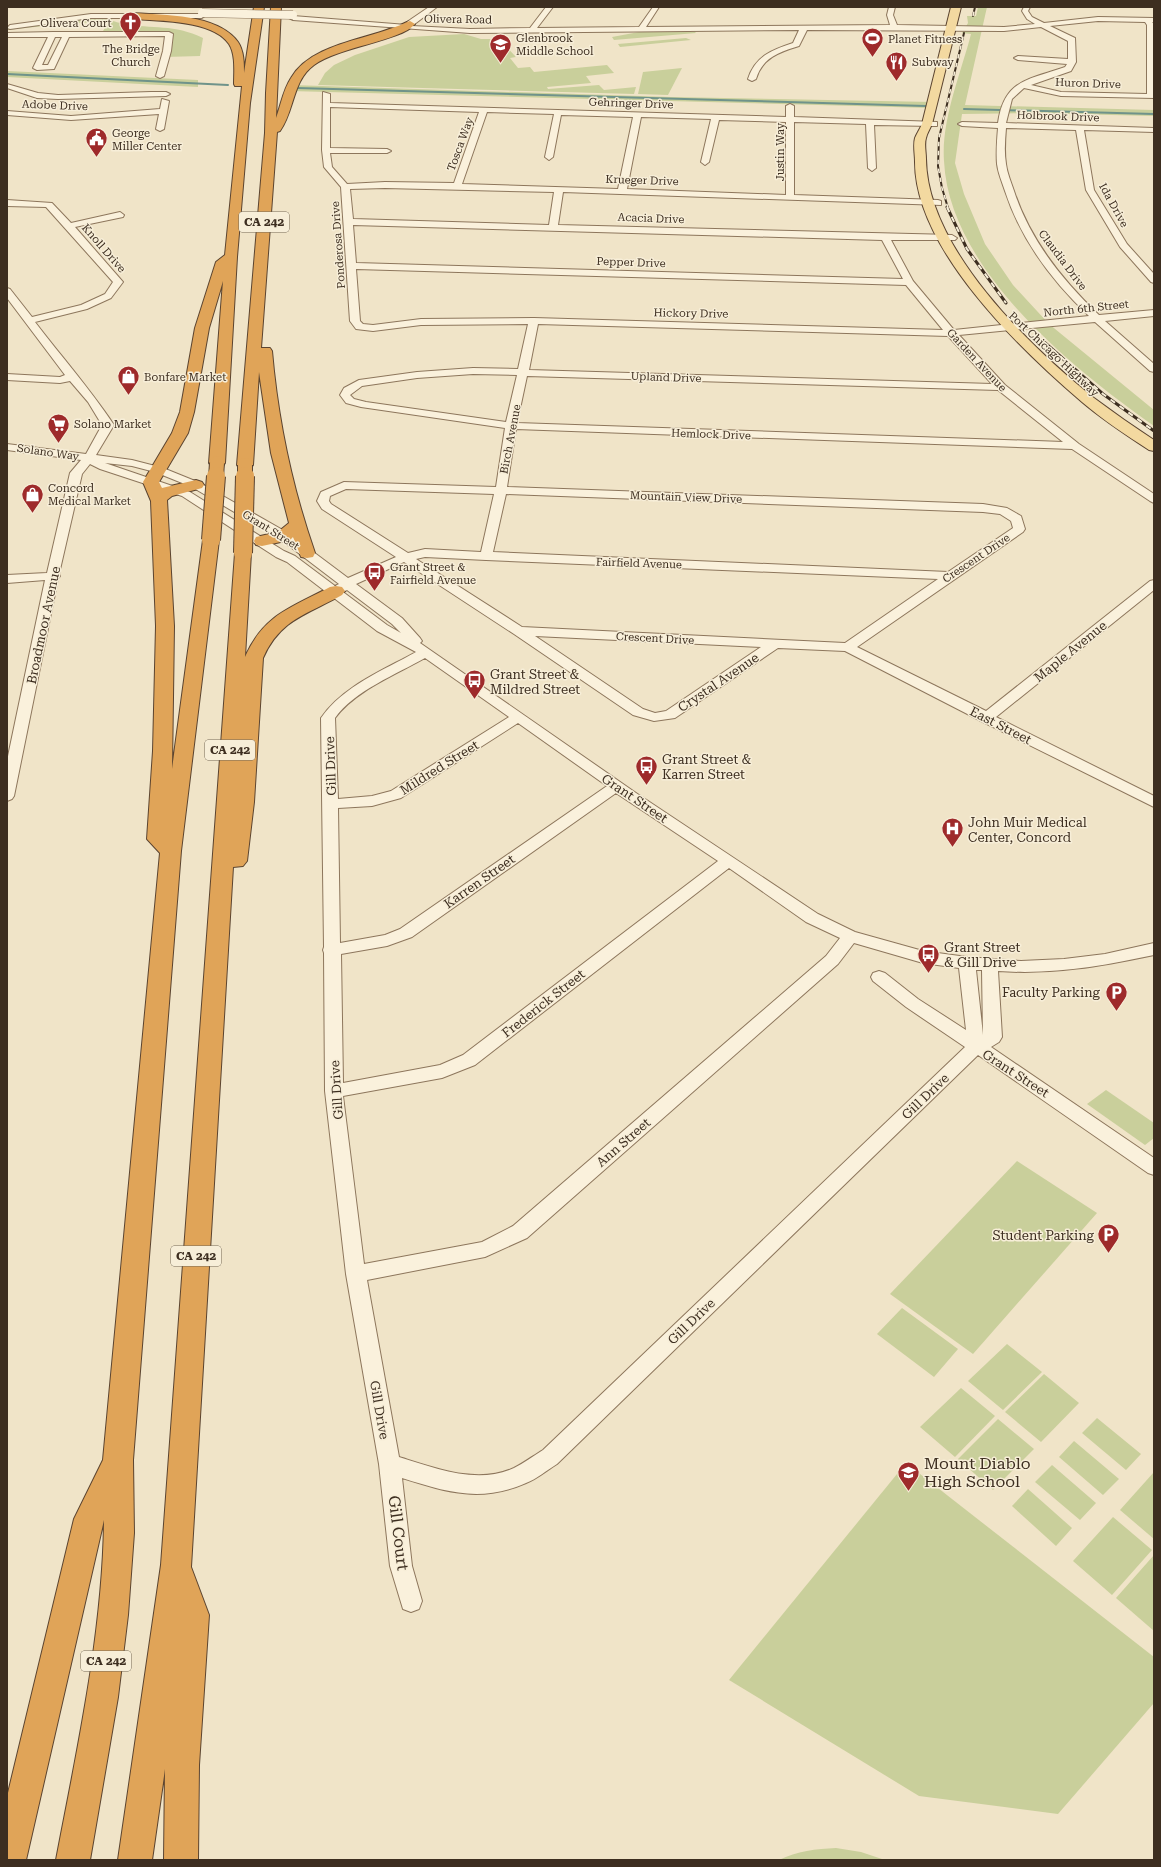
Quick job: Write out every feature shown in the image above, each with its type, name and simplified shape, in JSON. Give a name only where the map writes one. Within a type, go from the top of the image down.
[{"type":"highway","points":[[157,7],[174,11],[202,14]]},
{"type":"highway","points":[[243,22],[245,7]]},
{"type":"highway","name":"CA 242","points":[[73,1860],[91,1763],[112,1619],[119,1532],[118,1460],[171,851],[211,540],[231,257],[245,103],[259,7]]},
{"type":"highway","name":"CA 242","points":[[135,1860],[176,1565],[243,553],[245,465],[271,134],[271,87],[276,7]]},
{"type":"highway","points":[[133,16],[176,19],[214,29],[229,38],[236,48],[240,95],[245,103]]},
{"type":"highway","points":[[271,134],[278,127],[292,84],[305,66],[314,60],[338,50],[407,25]]},
{"type":"highway","points":[[238,59],[241,36]]},
{"type":"highway","points":[[171,851],[157,839],[163,750],[165,626],[161,485],[187,412],[206,312],[222,262],[231,257]]},
{"type":"highway","points":[[257,310],[267,328],[265,350],[266,368],[273,423],[297,525],[307,553]]},
{"type":"highway","points":[[161,485],[196,485]]},
{"type":"highway","points":[[262,542],[284,536],[297,525]]},
{"type":"highway","points":[[217,947],[229,926],[244,802],[254,658],[259,643],[268,631],[281,620],[342,588]]},
{"type":"highway","points":[[9,1860],[89,1520],[118,1460]]},
{"type":"highway","points":[[176,1565],[193,1614],[182,1765],[180,1860]]},
{"type":"main road","name":"Port Chicago Highway","points":[[931,158],[930,124],[956,7]]},
{"type":"main road","name":"Port Chicago Highway","points":[[962,23],[930,124],[920,140],[920,172],[926,202],[947,238],[960,266],[1015,327],[1100,398],[1154,437]]},
{"type":"main road","name":"Port Chicago Highway","points":[[934,184],[947,238]]},
{"type":"main road","name":"Port Chicago Highway","points":[[1015,327],[1022,341],[1088,400],[1154,448]]},
{"type":"street","points":[[407,25],[434,7]]},
{"type":"street","points":[[532,30],[550,7]]},
{"type":"street","points":[[641,30],[656,7]]},
{"type":"street","points":[[892,7],[890,15],[894,28]]},
{"type":"street","points":[[1018,58],[1072,62],[1072,40],[1029,18],[1025,11],[1026,7]]},
{"type":"street","name":"Olivera Road","points":[[7,23],[78,14],[202,14],[293,16],[470,31],[894,28],[951,27],[962,23],[1004,29],[1098,19],[1150,20]]},
{"type":"street","name":"Olivera Road","points":[[7,27],[63,19],[202,14]]},
{"type":"street","points":[[1150,20],[1153,96]]},
{"type":"street","points":[[752,79],[754,71],[766,55],[796,44],[804,28]]},
{"type":"street","name":"Olivera Court","points":[[8,34],[169,34],[167,51],[160,76]]},
{"type":"street","points":[[52,34],[37,68],[51,67],[67,34]]},
{"type":"street","name":"Claudia Drive","points":[[1072,62],[1068,69],[1022,85],[1009,95],[1002,126],[1001,161],[1010,196],[1019,220],[1037,250],[1065,285],[1096,320],[1154,369]]},
{"type":"street","points":[[111,96],[114,85]]},
{"type":"street","name":"Huron Drive","points":[[1022,85],[1062,94],[1153,96]]},
{"type":"street","name":"Adobe Drive","points":[[7,86],[18,87],[31,94],[41,96],[57,93],[79,98],[167,91],[160,128]]},
{"type":"street","name":"Ponderosa Drive","points":[[326,94],[326,150],[328,167],[345,187],[355,321],[360,327]]},
{"type":"street","name":"Gehringer Drive","points":[[327,105],[407,111],[484,110],[930,124]]},
{"type":"street","name":"Justin Way","points":[[790,106],[790,198]]},
{"type":"street","name":"Tosca Way","points":[[457,186],[484,110]]},
{"type":"street","name":"Adobe Drive","points":[[7,114],[52,118],[103,117],[163,111]]},
{"type":"street","points":[[549,157],[558,112]]},
{"type":"street","points":[[622,191],[637,114]]},
{"type":"street","name":"Adobe Drive","points":[[102,127],[103,117]]},
{"type":"street","points":[[705,162],[716,117]]},
{"type":"street","points":[[870,122],[872,168]]},
{"type":"street","name":"Holbrook Drive","points":[[962,124],[1154,130]]},
{"type":"street","name":"Ida Drive","points":[[1080,128],[1090,190],[1123,245],[1154,280]]},
{"type":"street","points":[[326,150],[387,151]]},
{"type":"street","name":"Krueger Drive","points":[[345,187],[385,185],[457,186],[938,203]]},
{"type":"street","points":[[553,227],[559,190]]},
{"type":"street","name":"Knoll Drive","points":[[7,203],[28,203],[49,206],[70,226],[118,282],[108,296],[84,307],[30,320]]},
{"type":"street","points":[[70,226],[120,216]]},
{"type":"street","name":"Acacia Drive","points":[[348,222],[947,238]]},
{"type":"street","name":"Garden Avenue","points":[[884,237],[909,282],[951,333],[1001,387],[1075,446],[1154,499]]},
{"type":"street","name":"Pepper Drive","points":[[352,266],[909,282]]},
{"type":"street","points":[[7,291],[72,377],[92,400],[108,425],[90,458]]},
{"type":"street","name":"North 6th Street","points":[[1015,327],[1096,320],[1154,312]]},
{"type":"street","name":"Hickory Drive","points":[[360,327],[373,328],[421,322],[472,320],[951,333],[1015,327]]},
{"type":"street","name":"Birch Avenue","points":[[486,556],[501,490],[511,426],[534,321]]},
{"type":"street","name":"Upland Drive","points":[[350,401],[345,395],[348,390],[359,383],[417,374],[473,372],[524,372],[1001,387]]},
{"type":"street","points":[[7,377],[60,380],[72,377]]},
{"type":"street","name":"Hemlock Drive","points":[[350,401],[364,405],[511,426],[1075,446]]},
{"type":"street","name":"Solano Way","points":[[7,447],[90,458]]},
{"type":"street","name":"Grant Street","points":[[90,458],[113,459],[161,485],[186,494],[262,542],[342,588]]},
{"type":"street","name":"Broadmoor Avenue","points":[[7,796],[54,576],[61,535],[76,473],[90,458]]},
{"type":"street","name":"Grant Street","points":[[161,485],[196,485],[284,536],[307,553],[382,628],[426,652],[616,786],[746,872],[812,918],[850,936]]},
{"type":"street","name":"Mountain View Drive","points":[[405,557],[326,506],[323,501],[325,494],[344,485],[983,508],[1003,511],[1017,519],[1019,529]]},
{"type":"street","name":"Crescent Drive","points":[[519,631],[848,647],[1019,529]]},
{"type":"street","name":"Fairfield Avenue","points":[[342,588],[405,557],[425,553],[950,576]]},
{"type":"street","points":[[405,557],[519,631]]},
{"type":"street","points":[[7,579],[54,576]]},
{"type":"street","name":"Maple Avenue","points":[[986,718],[1154,584]]},
{"type":"street","name":"Crystal Avenue","points":[[519,631],[638,712],[654,717],[670,715],[774,644]]},
{"type":"street","name":"East Street","points":[[848,647],[986,718],[1153,800]]},
{"type":"street","name":"Gill Drive","points":[[426,652],[356,692],[331,711],[328,718],[331,804],[331,950],[334,1091],[356,1274],[390,1464],[453,1484],[484,1486],[518,1477],[550,1457],[976,1047],[993,1037],[990,966]]},
{"type":"street","name":"Mildred Street","points":[[331,804],[372,801],[396,795],[518,717]]},
{"type":"street","name":"Karren Street","points":[[331,950],[387,940],[406,933],[616,786]]},
{"type":"street","name":"Frederick Street","points":[[334,1091],[442,1071],[469,1060],[728,861]]},
{"type":"street","points":[[850,936],[923,957],[990,966],[1021,967],[1064,965],[1105,960],[1154,949]]},
{"type":"street","name":"Ann Street","points":[[356,1274],[485,1249],[520,1232],[832,960],[850,936]]},
{"type":"street","points":[[968,964],[976,1047]]},
{"type":"street","name":"Grant Street","points":[[879,977],[912,1003],[976,1047],[1046,1092],[1154,1168]]},
{"type":"street","name":"Gill Court","points":[[390,1464],[401,1566],[411,1601]]},
{"type":"green space","points":[[978,7],[987,7],[965,105],[1154,110],[1154,116],[1027,113],[962,114],[955,163],[964,194],[985,244],[1013,285],[1049,324],[1154,410],[1154,426],[1087,375],[1053,345],[1020,312],[991,277],[967,240],[951,201],[944,161],[944,145],[949,113],[971,34],[962,33],[968,23],[967,16],[976,16]]},
{"type":"green space","points":[[114,16],[111,21],[123,24],[173,29],[203,38],[200,56],[165,57],[169,34],[101,34],[109,22],[71,23],[7,30],[7,27],[38,22]]},
{"type":"green space","points":[[639,32],[696,33],[614,40],[612,37]]},
{"type":"green space","points":[[464,34],[481,39],[499,39],[516,57],[510,58],[518,68],[530,67],[534,72],[607,65],[614,73],[586,76],[591,83],[547,87],[548,89],[599,85],[604,90],[636,87],[634,94],[318,85],[325,73],[334,65],[355,55],[409,37]]},
{"type":"green space","points":[[686,38],[691,40],[620,47],[618,44]]},
{"type":"green space","points":[[682,68],[668,95],[638,94],[643,72]]},
{"type":"green space","points":[[7,71],[198,80],[198,87],[7,77]]},
{"type":"green space","points":[[291,85],[671,97],[933,102],[931,108],[289,91]]},
{"type":"green space","points":[[1106,1090],[1154,1123],[1154,1138],[1145,1145],[1087,1104]]},
{"type":"green space","points":[[1017,1161],[1097,1213],[973,1354],[890,1294]]},
{"type":"green space","points":[[902,1308],[958,1349],[934,1377],[877,1334]]},
{"type":"green space","points":[[1007,1344],[1042,1372],[1003,1410],[968,1381]]},
{"type":"green space","points":[[1044,1374],[1079,1403],[1041,1442],[1005,1412]]},
{"type":"green space","points":[[961,1388],[995,1416],[955,1457],[920,1427]]},
{"type":"green space","points":[[1097,1418],[1141,1454],[1126,1470],[1082,1433]]},
{"type":"green space","points":[[998,1419],[1034,1449],[993,1490],[958,1459]]},
{"type":"green space","points":[[1074,1441],[1119,1479],[1103,1495],[1059,1457]]},
{"type":"green space","points":[[906,1463],[1154,1657],[1154,1703],[1058,1814],[919,1796],[729,1680]]},
{"type":"green space","points":[[1052,1465],[1096,1503],[1080,1520],[1035,1482]]},
{"type":"green space","points":[[1154,1472],[1154,1539],[1120,1510]]},
{"type":"green space","points":[[1028,1489],[1072,1528],[1056,1546],[1012,1506]]},
{"type":"green space","points":[[1113,1517],[1152,1550],[1112,1595],[1073,1561]]},
{"type":"green space","points":[[1154,1555],[1154,1631],[1116,1598]]},
{"type":"green space","points":[[836,1848],[861,1852],[885,1860],[779,1860],[793,1854],[807,1851]]},
{"type":"waterway","points":[[7,74],[228,85]]},
{"type":"waterway","points":[[297,88],[926,106]]},
{"type":"waterway","points":[[964,109],[1154,114]]},
{"type":"railway","points":[[973,16],[975,7]]},
{"type":"railway","points":[[948,208],[942,188],[938,166],[939,138],[964,33]]},
{"type":"railway","points":[[947,207],[967,249],[1006,303]]},
{"type":"railway","points":[[1044,342],[1103,394],[1154,431]]},
{"type":"place","name":"The Bridge Church","points":[[131,42]]},
{"type":"place","name":"Planet Fitness","points":[[873,58]]},
{"type":"place","name":"Glenbrook Middle School","points":[[500,64]]},
{"type":"place","name":"Subway","points":[[896,82]]},
{"type":"place","name":"George Miller Center","points":[[97,158]]},
{"type":"place","name":"Bonfare Market","points":[[128,396]]},
{"type":"place","name":"Solano Market","points":[[59,444]]},
{"type":"place","name":"Concord Medical Market","points":[[33,514]]},
{"type":"place","name":"Grant Street & Fairfield Avenue","points":[[374,592]]},
{"type":"place","name":"Grant Street & Mildred Street","points":[[474,700]]},
{"type":"place","name":"Grant Street & Karren Street","points":[[647,786]]},
{"type":"place","name":"John Muir Medical Center, Concord","points":[[952,848]]},
{"type":"place","name":"Grant Street & Gill Drive","points":[[929,974]]},
{"type":"place","name":"Faculty Parking","points":[[1116,1012]]},
{"type":"place","name":"Student Parking","points":[[1109,1254]]},
{"type":"place","name":"Mount Diablo High School","points":[[909,1492]]}]
